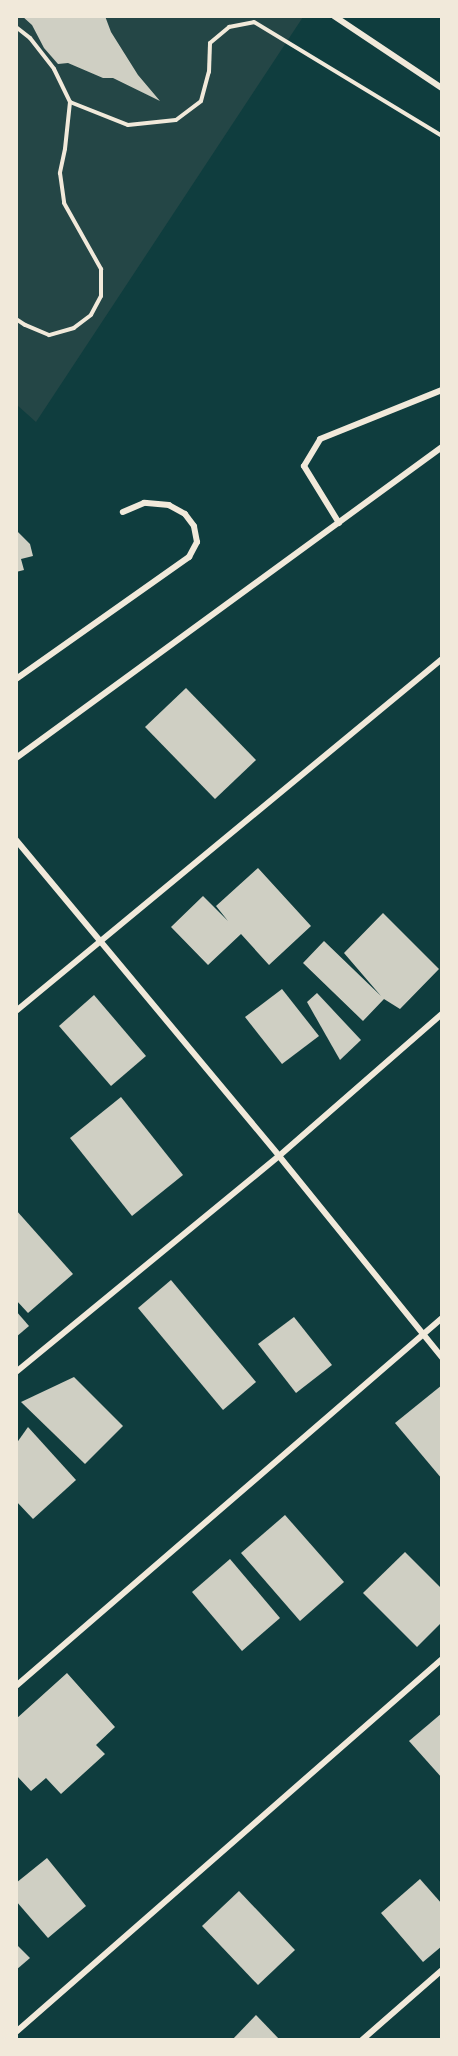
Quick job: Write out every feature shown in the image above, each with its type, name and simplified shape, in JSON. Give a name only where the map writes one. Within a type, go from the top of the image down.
[{"type":"street","points":[[334,16],[441,88]]},
{"type":"street","points":[[339,523],[304,466],[320,439],[441,390]]},
{"type":"street","points":[[16,758],[441,447]]},
{"type":"street","points":[[16,679],[189,557],[197,542],[194,526],[185,513],[169,504],[144,503],[123,512]]},
{"type":"street","points":[[16,1011],[441,660]]},
{"type":"street","points":[[16,840],[279,1156],[441,1358]]},
{"type":"street","points":[[16,1372],[279,1156],[441,1014]]},
{"type":"street","points":[[16,1686],[441,1317]]},
{"type":"street","points":[[16,2032],[441,1659]]},
{"type":"street","points":[[362,2040],[441,1970]]},
{"type":"path","points":[[69,102],[128,124],[176,120],[201,101],[209,72],[210,43],[229,27],[254,21],[441,136]]},
{"type":"path","points":[[16,27],[30,38],[54,69],[69,102],[65,149],[60,173],[64,203],[102,269],[101,296],[91,315],[74,328],[49,335],[16,319]]},
{"type":"shaded area","points":[[17,17],[303,17],[36,422],[17,405]]},
{"type":"building","points":[[22,16],[105,16],[111,32],[138,75],[160,101],[113,78],[103,78],[68,63],[58,64],[44,48],[32,25]]},
{"type":"building","points":[[16,530],[30,544],[33,556],[21,559],[24,570],[16,572]]},
{"type":"building","points":[[186,688],[256,760],[215,799],[145,727]]},
{"type":"building","points":[[258,868],[311,926],[269,965],[241,934],[208,965],[171,927],[203,896],[228,921],[216,906]]},
{"type":"building","points":[[383,913],[439,969],[400,1009],[384,999],[363,1021],[303,963],[324,941],[381,996],[344,953]]},
{"type":"building","points":[[282,989],[319,1036],[282,1064],[245,1017]]},
{"type":"building","points":[[317,993],[361,1040],[340,1060],[307,1002]]},
{"type":"building","points":[[94,995],[146,1056],[111,1086],[59,1026]]},
{"type":"building","points":[[121,1097],[183,1175],[132,1216],[70,1138]]},
{"type":"building","points":[[16,1210],[73,1274],[28,1313],[16,1300]]},
{"type":"building","points":[[171,1280],[256,1382],[223,1410],[138,1308]]},
{"type":"building","points":[[16,1311],[29,1326],[16,1337]]},
{"type":"building","points":[[294,1317],[332,1365],[296,1393],[258,1344]]},
{"type":"building","points":[[74,1377],[123,1426],[85,1464],[21,1402]]},
{"type":"building","points":[[442,1385],[442,1479],[395,1423]]},
{"type":"building","points":[[28,1427],[76,1480],[33,1519],[16,1501],[16,1444]]},
{"type":"building","points":[[285,1515],[344,1582],[300,1621],[241,1553]]},
{"type":"building","points":[[405,1552],[442,1589],[442,1622],[417,1647],[363,1593]]},
{"type":"building","points":[[230,1559],[280,1618],[242,1651],[192,1592]]},
{"type":"building","points":[[67,1673],[115,1727],[96,1745],[105,1754],[61,1794],[46,1778],[31,1791],[16,1775],[16,1719]]},
{"type":"building","points":[[442,1713],[442,1778],[409,1741]]},
{"type":"building","points":[[47,1858],[86,1906],[48,1938],[16,1901],[16,1883]]},
{"type":"building","points":[[420,1879],[442,1904],[442,1946],[423,1962],[381,1913]]},
{"type":"building","points":[[239,1891],[295,1950],[258,1985],[202,1926]]},
{"type":"building","points":[[16,1944],[30,1958],[16,1970]]},
{"type":"building","points":[[256,2015],[280,2040],[232,2040]]}]
